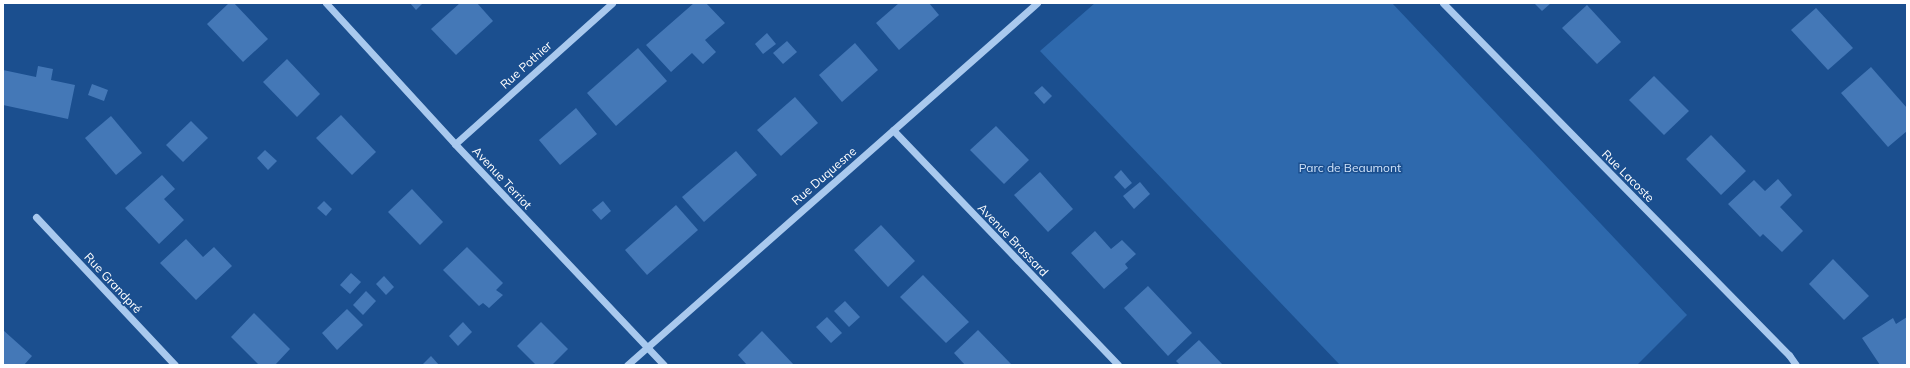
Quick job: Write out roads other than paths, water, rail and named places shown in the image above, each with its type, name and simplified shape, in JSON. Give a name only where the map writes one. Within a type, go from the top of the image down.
[{"type":"street","name":"Avenue Terriot","points":[[326,3],[455,144],[664,365]]},
{"type":"street","name":"Rue Pothier","points":[[455,144],[612,3]]},
{"type":"street","name":"Rue Duquesne","points":[[627,365],[1037,3]]},
{"type":"street","name":"Rue Lacoste","points":[[1443,3],[1789,355],[1796,365]]},
{"type":"street","name":"Avenue Brassard","points":[[893,130],[1118,365]]},
{"type":"street","name":"Rue Grandpré","points":[[36,216],[175,365]]},
{"type":"park label","name":"Parc de Beaumont","points":[[1350,168]]}]
